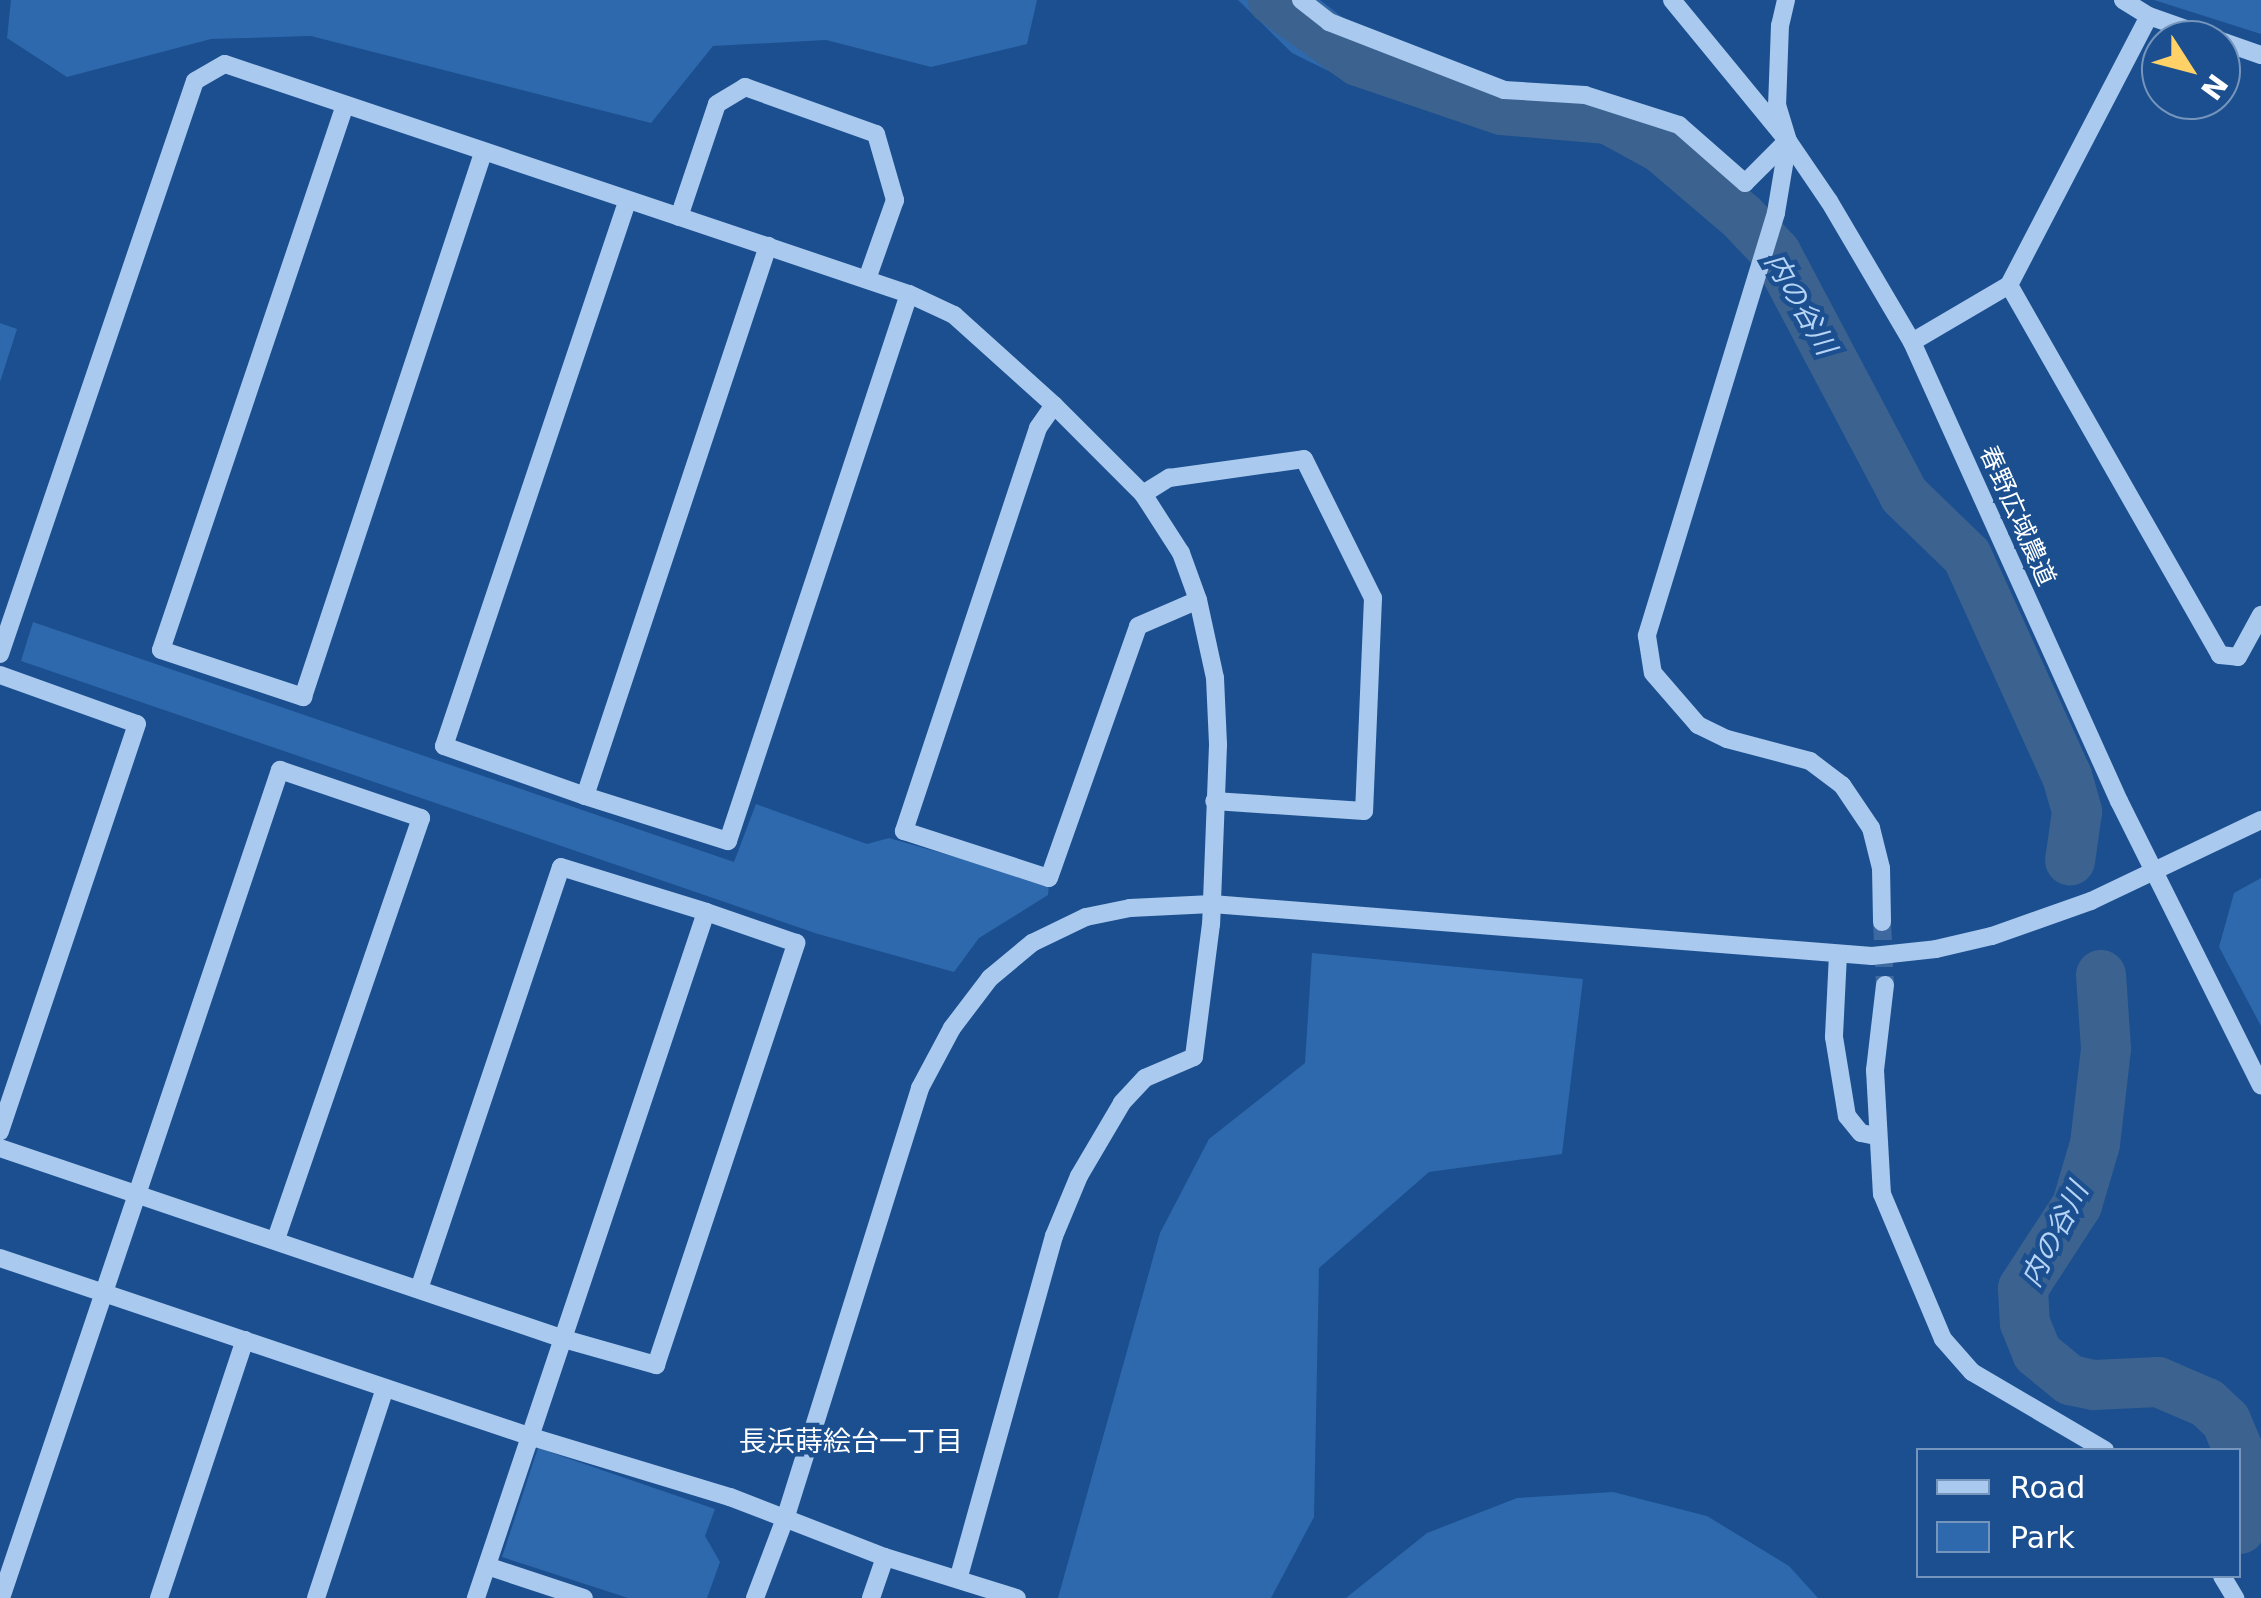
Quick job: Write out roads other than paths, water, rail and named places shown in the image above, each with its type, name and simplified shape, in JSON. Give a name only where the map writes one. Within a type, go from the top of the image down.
[{"type":"street","points":[[1301,0],[1329,22],[1504,90],[1585,95],[1679,125],[1745,183],[1788,141]]},
{"type":"street","name":"春野広域農道","points":[[1672,0],[1788,141],[1829,201],[1912,342],[2152,871],[2261,1086]]},
{"type":"street","points":[[1786,0],[1780,25],[1777,104],[1788,141],[1776,213],[1764,264],[1706,434],[1647,636],[1653,673],[1698,725],[1727,739],[1810,760],[1842,785],[1870,828],[1881,868],[1882,922]]},
{"type":"street","points":[[2124,0],[2160,20]]},
{"type":"street","points":[[1912,342],[2009,285],[2149,16]]},
{"type":"street","points":[[0,654],[195,81],[225,64],[909,294],[954,315],[1054,405],[1143,494],[1181,554],[1198,600],[1215,678],[1218,745],[1212,904],[1194,1057],[1145,1078],[1122,1104],[1079,1176],[1054,1236],[958,1579]]},
{"type":"street","points":[[679,218],[717,104],[745,87],[876,134],[896,200],[867,279]]},
{"type":"street","points":[[345,105],[161,650],[304,697],[483,153]]},
{"type":"street","points":[[627,202],[444,746],[585,796],[728,841],[909,294]]},
{"type":"street","points":[[585,796],[768,246]]},
{"type":"street","points":[[2009,285],[2220,655],[2238,657],[2261,615]]},
{"type":"street","points":[[1054,405],[1038,428],[904,831],[1049,878],[1138,626],[1198,600]]},
{"type":"street","points":[[1143,494],[1169,478],[1304,459],[1373,598],[1364,811],[1214,802]]},
{"type":"street","points":[[0,675],[138,724],[0,1132]]},
{"type":"street","points":[[0,1598],[280,770],[421,818],[276,1239]]},
{"type":"street","points":[[755,1598],[786,1516],[920,1088],[952,1028],[990,978],[1032,943],[1086,917],[1130,908],[1212,904],[1838,954],[1936,949],[1992,936],[2091,900],[2261,820]]},
{"type":"street","points":[[0,1148],[564,1339],[656,1365],[796,943],[561,867],[420,1289]]},
{"type":"street","points":[[476,1598],[706,912]]},
{"type":"street","points":[[1838,954],[1834,1037],[1848,1116],[1861,1133],[1876,1136]]},
{"type":"street","points":[[1885,985],[1875,1070],[1882,1194],[1943,1339],[1972,1372],[2102,1448]]},
{"type":"street","points":[[0,1258],[532,1437],[786,1516],[885,1557],[1016,1598]]},
{"type":"street","points":[[158,1598],[245,1340]]},
{"type":"street","points":[[316,1598],[385,1388]]},
{"type":"street","points":[[871,1598],[885,1557]]},
{"type":"street","points":[[487,1566],[584,1598]]},
{"type":"waterway","name":"内の谷川","points":[[1273,0],[1358,61],[1502,110],[1608,119],[1661,148],[1742,217],[1776,253],[1904,495],[1967,556],[2067,776],[2077,812],[2070,861]]},
{"type":"waterway","name":"内の谷川","points":[[2101,975],[2106,1049],[2095,1144],[2077,1205],[2023,1288],[2025,1323],[2037,1353],[2070,1380],[2094,1385],[2158,1382],[2207,1403],[2226,1421],[2238,1448]]},
{"type":"tunnel","points":[[1882,922],[1885,985]]},
{"type":"district","name":"長浜蒔絵台一丁目","points":[[851,1442]]}]
